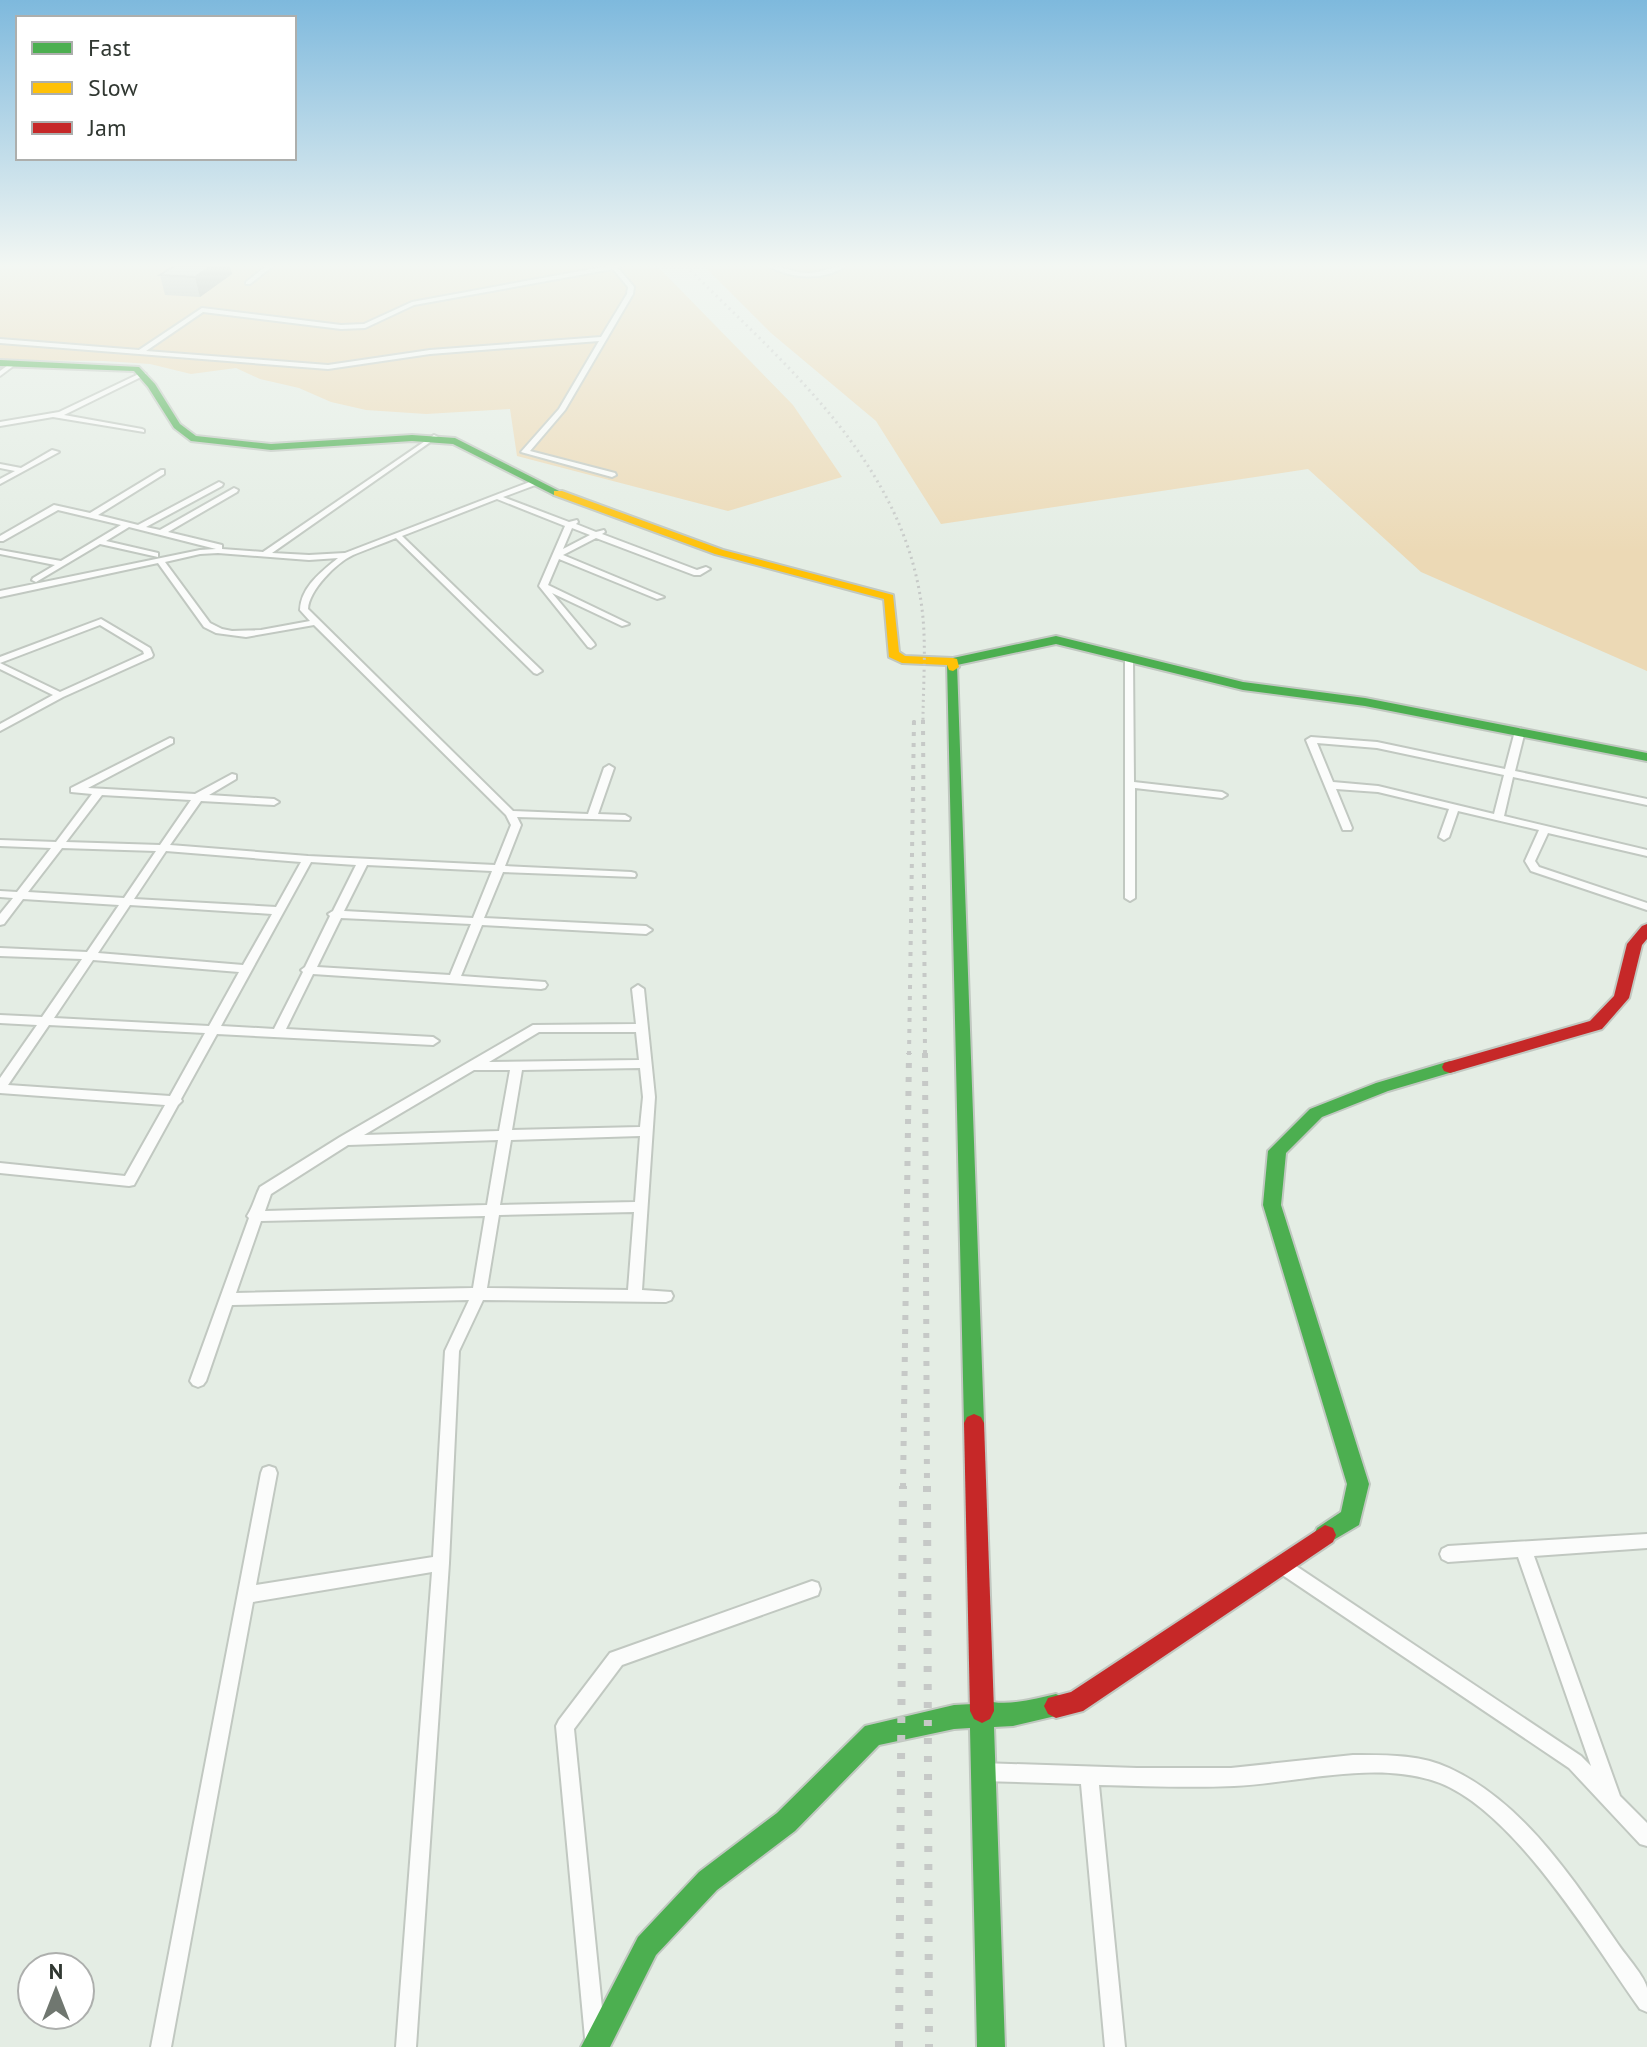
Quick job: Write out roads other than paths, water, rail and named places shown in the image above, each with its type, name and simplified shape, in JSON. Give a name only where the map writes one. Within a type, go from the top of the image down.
[{"type":"street","points":[[259,362],[328,367],[365,362]]},
{"type":"street","points":[[591,362],[562,410],[525,452],[612,475]]},
{"type":"street","points":[[4,367],[117,367],[143,374],[183,434],[210,443],[271,447],[434,437],[485,453],[535,482],[719,552],[889,597],[893,654],[902,659],[972,661],[1056,640],[1243,686],[1365,702],[1647,757]]},
{"type":"street","points":[[0,424],[53,416],[143,374]]},
{"type":"street","points":[[53,416],[142,431]]},
{"type":"street","points":[[263,555],[434,437]]},
{"type":"street","points":[[0,482],[55,452]]},
{"type":"street","points":[[0,466],[22,470]]},
{"type":"street","points":[[92,515],[161,472]]},
{"type":"street","points":[[0,539],[57,507],[227,549],[318,560],[346,555],[535,482]]},
{"type":"street","points":[[139,527],[219,484]]},
{"type":"street","points":[[162,532],[234,490]]},
{"type":"street","points":[[501,495],[706,569],[697,573],[655,553]]},
{"type":"street","points":[[543,586],[574,522]]},
{"type":"street","points":[[36,580],[128,524]]},
{"type":"street","points":[[558,555],[600,533]]},
{"type":"street","points":[[397,535],[537,671]]},
{"type":"street","points":[[100,542],[157,558],[207,625],[217,631],[263,632],[316,622]]},
{"type":"street","points":[[0,594],[157,558],[227,549]]},
{"type":"street","points":[[0,552],[62,564]]},
{"type":"street","points":[[346,555],[303,602],[304,610],[510,814],[516,825],[454,980]]},
{"type":"street","points":[[558,555],[660,597]]},
{"type":"street","points":[[543,586],[625,624]]},
{"type":"street","points":[[543,586],[591,645]]},
{"type":"street","points":[[0,663],[101,622],[147,650],[149,655],[60,695],[0,728]]},
{"type":"street","points":[[1129,658],[1130,898]]},
{"type":"street","points":[[953,662],[981,1772],[991,2047]]},
{"type":"street","points":[[0,663],[60,695]]},
{"type":"street","points":[[1498,818],[1520,731]]},
{"type":"street","points":[[1347,828],[1311,740],[1377,745],[1647,802]]},
{"type":"street","points":[[170,741],[75,790],[274,802]]},
{"type":"street","points":[[592,817],[609,768]]},
{"type":"street","points":[[0,1088],[198,797],[232,777]]},
{"type":"street","points":[[1129,784],[1222,795]]},
{"type":"street","points":[[1329,785],[1378,789],[1647,853]]},
{"type":"street","points":[[0,922],[99,792]]},
{"type":"street","points":[[1444,837],[1454,808]]},
{"type":"street","points":[[510,814],[625,818]]},
{"type":"street","points":[[1545,829],[1530,861],[1535,869],[1647,907]]},
{"type":"street","points":[[0,843],[163,848],[308,859],[631,875]]},
{"type":"street","points":[[0,1168],[129,1181],[216,1030],[308,859]]},
{"type":"street","points":[[278,1033],[334,914],[363,862]]},
{"type":"street","points":[[0,894],[280,911]]},
{"type":"street","points":[[334,914],[646,930]]},
{"type":"street","points":[[596,2046],[647,1946],[708,1881],[786,1822],[873,1734],[954,1717],[1013,1714],[1075,1703],[1351,1518],[1358,1484],[1272,1205],[1277,1151],[1316,1113],[1382,1087],[1596,1025],[1621,998],[1635,944],[1647,929]]},
{"type":"street","points":[[0,952],[248,969]]},
{"type":"street","points":[[307,970],[541,985]]},
{"type":"street","points":[[635,1295],[647,1131],[647,1064],[638,989]]},
{"type":"street","points":[[0,1019],[433,1041]]},
{"type":"street","points":[[198,1381],[265,1191],[345,1140],[537,1028],[642,1028]]},
{"type":"street","points":[[474,1066],[516,1068],[647,1064]]},
{"type":"street","points":[[406,2047],[441,1563],[452,1351],[479,1294],[495,1212],[516,1068]]},
{"type":"street","points":[[0,1088],[176,1101]]},
{"type":"street","points":[[345,1140],[647,1131]]},
{"type":"street","points":[[254,1216],[641,1207]]},
{"type":"street","points":[[227,1299],[479,1294],[666,1296]]},
{"type":"street","points":[[161,2047],[269,1473]]},
{"type":"street","points":[[1448,1554],[1647,1541]]},
{"type":"street","points":[[1523,1549],[1613,1801]]},
{"type":"street","points":[[246,1595],[441,1563]]},
{"type":"street","points":[[1281,1565],[1575,1762],[1647,1837]]},
{"type":"street","points":[[596,2046],[565,1726],[616,1659],[812,1589]]},
{"type":"street","points":[[981,1772],[1232,1777],[1389,1764],[1434,1770],[1468,1787],[1521,1830],[1647,2002]]},
{"type":"street","points":[[1089,1774],[1115,2047]]},
{"type":"railway","points":[[782,362],[837,422],[868,466],[894,513],[913,563],[923,618],[923,721]]},
{"type":"railway","points":[[909,1055],[914,720]]},
{"type":"railway","points":[[923,721],[925,1055]]},
{"type":"railway","points":[[903,1488],[909,1053]]},
{"type":"railway","points":[[925,1053],[927,1488]]},
{"type":"railway","points":[[899,2047],[903,1486]]},
{"type":"railway","points":[[927,1486],[929,2047]]}]
